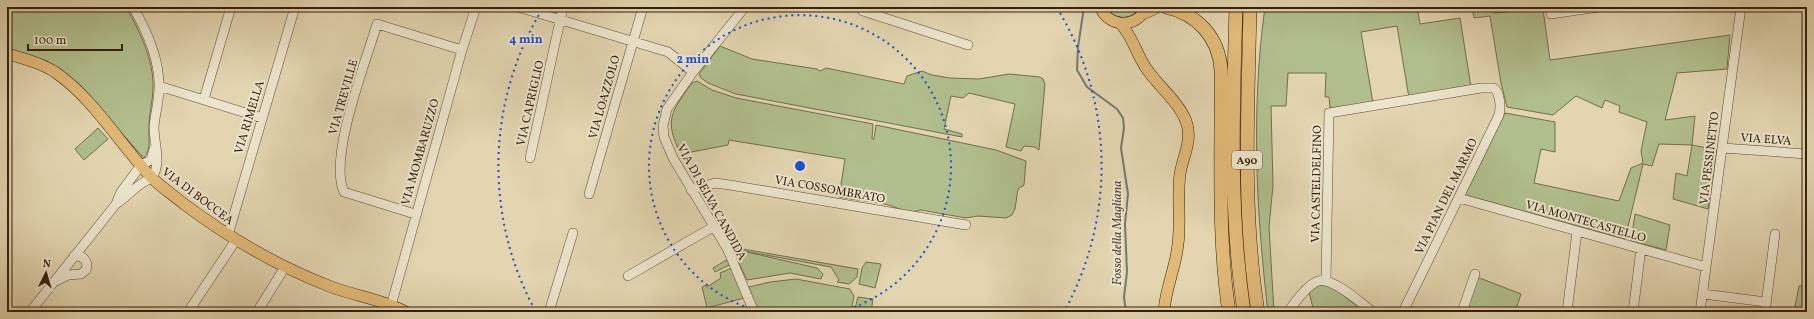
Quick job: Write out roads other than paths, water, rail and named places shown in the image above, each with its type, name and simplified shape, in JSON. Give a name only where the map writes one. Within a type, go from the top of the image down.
[{"type":"highway","points":[[1166,7],[1185,13],[1205,28],[1214,41],[1219,56],[1221,76],[1221,216],[1223,262],[1229,312]]},
{"type":"highway","name":"A90","points":[[1236,7],[1233,192],[1237,255],[1244,312]]},
{"type":"highway","name":"A90","points":[[1250,7],[1247,156],[1248,213],[1251,259],[1258,312]]},
{"type":"highway","points":[[1250,45],[1254,7]]},
{"type":"main road","points":[[1100,7],[1106,16],[1120,24],[1128,31],[1146,68],[1184,117],[1189,134],[1188,146],[1180,175],[1178,250],[1164,312]]},
{"type":"main road","points":[[1120,24],[1146,12]]},
{"type":"main road","points":[[1136,45],[1134,32],[1146,12]]},
{"type":"main road","name":"VIA DI BOCCEA","points":[[7,54],[42,65],[66,81],[91,106],[152,178],[192,210],[232,237],[285,267],[329,286],[406,312]]},
{"type":"street","points":[[30,312],[116,204],[126,197],[141,182],[152,178],[158,165],[154,126],[159,86],[156,62],[152,47],[133,7]]},
{"type":"street","points":[[204,99],[231,7]]},
{"type":"street","name":"VIA RIMELLA","points":[[188,312],[232,237],[248,165],[295,7]]},
{"type":"street","name":"VIA MOMBARUZZO","points":[[391,306],[415,214],[462,50],[476,7]]},
{"type":"street","points":[[518,7],[668,52],[693,72]]},
{"type":"street","name":"VIA CAPRIGLIO","points":[[530,158],[563,7]]},
{"type":"street","name":"VIA LOAZZOLO","points":[[588,194],[643,7]]},
{"type":"street","name":"VIA DI SELVA CANDIDA","points":[[744,7],[693,72],[667,109],[663,126],[667,145],[690,190],[728,250],[754,312]]},
{"type":"street","points":[[1551,14],[1598,7]]},
{"type":"street","name":"VIA PESSINETTO","points":[[1700,312],[1741,7]]},
{"type":"street","points":[[863,9],[968,45]]},
{"type":"street","name":"VIA TREVILLE","points":[[415,214],[344,192],[341,160],[344,133],[377,24],[462,50]]},
{"type":"street","points":[[159,86],[262,118]]},
{"type":"street","name":"VIA CASTELDELFINO","points":[[1326,280],[1329,113],[1486,88],[1496,89]]},
{"type":"street","name":"VIA PIAN DEL MARMO","points":[[1403,312],[1499,115],[1500,104],[1496,89]]},
{"type":"street","points":[[116,204],[120,194],[141,165],[152,159],[155,142]]},
{"type":"street","name":"VIA ELVA","points":[[1723,148],[1807,154]]},
{"type":"street","name":"VIA COSSOMBRATO","points":[[690,190],[715,183],[966,225]]},
{"type":"street","name":"VIA MONTECASTELLO","points":[[1459,198],[1577,232],[1706,266]]},
{"type":"street","points":[[628,276],[713,227]]},
{"type":"street","points":[[1567,312],[1577,232]]},
{"type":"street","points":[[549,312],[573,233]]},
{"type":"street","points":[[1765,312],[1775,234]]},
{"type":"street","points":[[56,281],[68,275],[81,274],[86,270],[87,264],[84,258],[86,241]]},
{"type":"street","points":[[1633,312],[1641,249]]},
{"type":"street","points":[[72,258],[84,258]]},
{"type":"street","points":[[72,258],[68,267],[74,274]]},
{"type":"street","points":[[257,312],[285,267]]},
{"type":"street","points":[[1462,312],[1475,274]]},
{"type":"street","points":[[1288,312],[1312,285],[1318,281],[1326,280],[1332,282],[1373,312]]},
{"type":"street","points":[[1703,294],[1766,302]]},
{"type":"waterway","name":"Fosso della Magliana","points":[[1084,7],[1078,47],[1077,70],[1087,87],[1117,109],[1123,118],[1124,128],[1121,148],[1128,194],[1125,224],[1127,272],[1124,297],[1126,312]]}]
